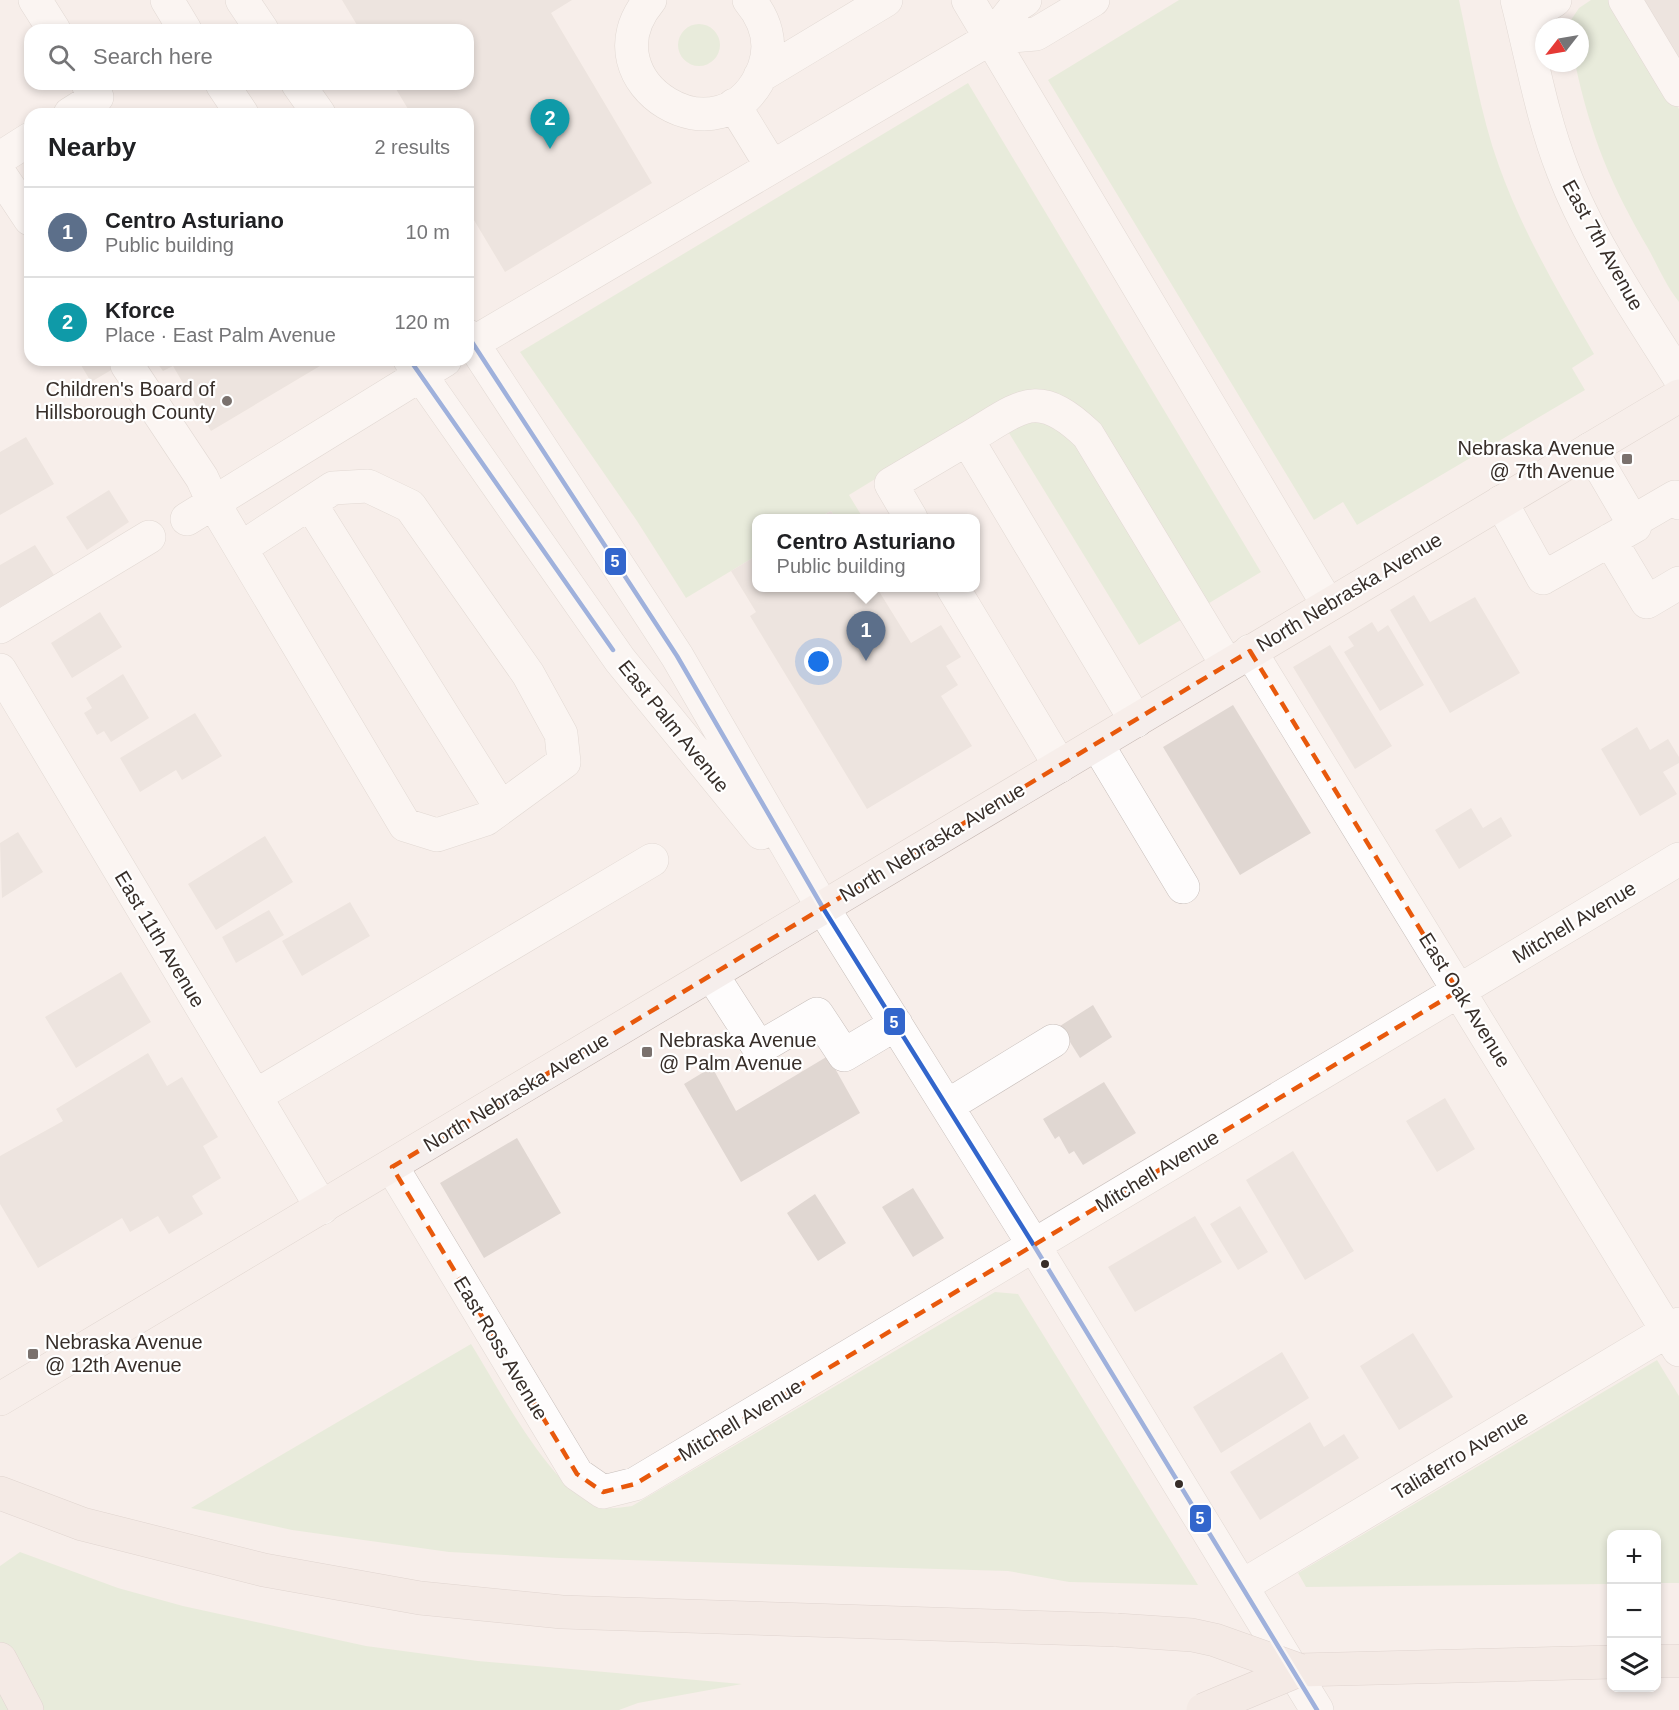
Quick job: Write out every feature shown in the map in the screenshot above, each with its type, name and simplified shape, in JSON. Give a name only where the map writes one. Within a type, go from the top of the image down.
[{"type":"highway","points":[[10,1498],[82,1524],[264,1570],[420,1598],[562,1612],[1118,1630],[1192,1635],[1215,1640],[1299,1671]]},
{"type":"highway","points":[[0,1659],[27,1710]]},
{"type":"highway","points":[[1661,1661],[1679,1660]]},
{"type":"highway","points":[[1203,1710],[1299,1671],[1607,1662]]},
{"type":"main road","name":"North Nebraska Avenue","points":[[0,1399],[392,1167],[712,975],[775,934],[823,908],[1679,396]]},
{"type":"street","points":[[35,0],[50,24]]},
{"type":"street","points":[[167,0],[181,24]]},
{"type":"street","points":[[242,0],[258,24]]},
{"type":"street","points":[[650,0],[637,20],[632,40],[634,62],[643,82],[658,100],[678,111],[701,114],[724,110],[734,105],[744,98],[760,76],[767,59],[767,36],[760,13],[749,0]]},
{"type":"street","points":[[760,76],[886,0]]},
{"type":"street","points":[[968,0],[1328,605]]},
{"type":"street","points":[[474,340],[991,38],[1017,4],[1024,0]]},
{"type":"street","points":[[991,38],[1036,34],[1093,0]]},
{"type":"street","points":[[1520,10],[1555,0]]},
{"type":"street","points":[[1625,0],[1679,90]]},
{"type":"street","name":"East 7th Avenue","points":[[1520,10],[1543,114],[1564,173],[1590,228],[1679,377]]},
{"type":"street","points":[[80,108],[97,97],[92,90]]},
{"type":"street","points":[[226,90],[238,108]]},
{"type":"street","points":[[302,90],[315,108]]},
{"type":"street","points":[[734,105],[772,167]]},
{"type":"street","points":[[0,158],[24,143]]},
{"type":"street","points":[[0,174],[24,210]]},
{"type":"street","name":"East Palm Avenue","points":[[474,348],[677,656],[823,908],[1033,1244],[1317,1710]]},
{"type":"street","points":[[128,366],[202,478],[200,511]]},
{"type":"street","points":[[200,511],[423,366]]},
{"type":"street","name":"East Palm Avenue","points":[[426,366],[620,660],[823,908]]},
{"type":"street","name":"East Oak Avenue","points":[[908,514],[891,484],[1022,407],[1045,406],[1066,414],[1088,435],[1239,658],[1458,991],[1675,1335]]},
{"type":"street","points":[[967,439],[1136,720]]},
{"type":"street","points":[[1590,449],[1647,602],[1679,583]]},
{"type":"street","points":[[200,511],[241,548],[405,825],[437,835],[486,819],[564,762],[561,734],[528,674],[410,506],[368,486],[333,488],[241,548]]},
{"type":"street","points":[[1501,502],[1543,578],[1675,496],[1679,503]]},
{"type":"street","points":[[310,503],[501,808]]},
{"type":"street","points":[[0,627],[149,537]]},
{"type":"street","points":[[955,592],[1060,766]]},
{"type":"street","name":"East 11th Avenue","points":[[0,670],[322,1208]]},
{"type":"street","points":[[1096,744],[1183,887]]},
{"type":"street","name":"Mitchell Avenue","points":[[635,1484],[1679,859]]},
{"type":"street","points":[[255,1096],[652,860]]},
{"type":"street","points":[[712,975],[759,1048],[817,1014],[844,1055],[896,1024]]},
{"type":"street","points":[[947,1106],[1053,1041]]},
{"type":"street","name":"East Ross Avenue","points":[[392,1167],[577,1474],[603,1492],[635,1484]]},
{"type":"street","name":"Taliaferro Avenue","points":[[1242,1586],[1675,1335]]},
{"type":"highlighted area","points":[[1250,651],[1458,991],[635,1484],[603,1492],[577,1474],[392,1167]]},
{"type":"green space","points":[[1179,0],[1459,0],[1481,105],[1499,166],[1530,239],[1594,354],[1572,368],[1585,390],[1357,525],[1343,502],[1314,520],[1048,80]]},
{"type":"green space","points":[[1591,0],[1613,0],[1679,109],[1679,302],[1624,204],[1595,138],[1577,72],[1589,72],[1589,18],[1572,18],[1579,8]]},
{"type":"green space","points":[[699,24],[714,30],[720,45],[714,60],[699,66],[684,60],[678,45],[684,30]]},
{"type":"green space","points":[[968,83],[1261,572],[1139,645],[993,407],[849,495],[861,514],[833,514],[831,511],[825,514],[752,514],[752,558],[686,598],[637,521],[520,352]]},
{"type":"green space","points":[[995,1292],[1018,1294],[1198,1585],[1069,1582],[1008,1571],[559,1558],[449,1552],[292,1530],[191,1508],[471,1344],[529,1438],[567,1485],[586,1500],[604,1508],[632,1506]]},
{"type":"green space","points":[[1657,1360],[1679,1396],[1679,1583],[1661,1583],[1661,1530],[1607,1530],[1607,1584],[1306,1587],[1298,1573]]},
{"type":"green space","points":[[20,1552],[118,1588],[183,1606],[366,1646],[478,1661],[742,1684],[638,1703],[619,1710],[0,1710],[0,1566]]},
{"type":"building","points":[[342,0],[572,0],[551,13],[652,183],[505,272],[474,220],[474,108],[407,108],[397,90],[474,90],[474,24],[356,24]]},
{"type":"building","points":[[1645,0],[1679,0],[1679,65],[1641,3]]},
{"type":"building","points":[[82,366],[118,366],[91,382]]},
{"type":"building","name":"Children's Board of Hillsborough County","points":[[159,366],[173,366],[163,371]]},
{"type":"building","name":"Children's Board of Hillsborough County","points":[[173,366],[320,366],[211,431]]},
{"type":"building","points":[[26,437],[54,484],[0,515],[0,452]]},
{"type":"building","points":[[109,490],[129,522],[87,550],[66,517]]},
{"type":"building","points":[[35,545],[54,575],[0,607],[0,565]]},
{"type":"building","points":[[752,558],[752,592],[879,592],[911,643],[941,625],[961,657],[946,666],[958,685],[941,696],[972,746],[867,809],[750,616],[756,612],[731,571]]},
{"type":"building","points":[[1414,595],[1430,622],[1475,597],[1520,673],[1450,713],[1390,610]]},
{"type":"building","points":[[100,612],[122,647],[72,678],[51,643]]},
{"type":"building","points":[[1372,622],[1378,632],[1388,625],[1424,685],[1380,711],[1344,652],[1354,646],[1348,637]]},
{"type":"building","points":[[1330,645],[1392,746],[1355,769],[1293,667]]},
{"type":"building","points":[[123,674],[149,718],[111,742],[104,731],[97,735],[84,713],[92,708],[86,698]]},
{"type":"building","points":[[1233,705],[1311,833],[1240,875],[1163,747]]},
{"type":"building","points":[[195,713],[222,756],[182,780],[176,770],[140,792],[120,758]]},
{"type":"building","points":[[1637,727],[1650,750],[1668,739],[1679,757],[1679,763],[1663,772],[1677,794],[1640,816],[1601,749]]},
{"type":"building","points":[[1471,808],[1483,828],[1501,817],[1512,836],[1459,869],[1435,830]]},
{"type":"building","points":[[18,832],[43,872],[2,898],[0,843]]},
{"type":"building","points":[[265,836],[293,882],[216,930],[188,884]]},
{"type":"building","points":[[350,902],[370,936],[302,976],[282,941]]},
{"type":"building","points":[[269,910],[284,935],[236,963],[222,937]]},
{"type":"building","points":[[121,972],[151,1022],[76,1068],[45,1017]]},
{"type":"building","points":[[1093,1005],[1112,1037],[1080,1058],[1060,1026]]},
{"type":"building","points":[[148,1053],[167,1086],[182,1077],[218,1137],[203,1146],[221,1178],[192,1196],[203,1214],[169,1234],[158,1216],[130,1232],[122,1218],[38,1268],[0,1204],[0,1156],[63,1121],[56,1109]]},
{"type":"building","points":[[828,1056],[860,1113],[741,1182],[684,1084],[712,1067],[736,1111]]},
{"type":"building","points":[[1104,1082],[1136,1133],[1083,1165],[1074,1151],[1069,1154],[1059,1136],[1055,1139],[1043,1119]]},
{"type":"building","points":[[1445,1098],[1475,1149],[1437,1172],[1406,1121]]},
{"type":"building","points":[[517,1138],[561,1213],[484,1258],[440,1183]]},
{"type":"building","points":[[1293,1151],[1354,1251],[1305,1280],[1246,1180]]},
{"type":"building","points":[[913,1188],[944,1238],[913,1257],[882,1207]]},
{"type":"building","points":[[815,1194],[846,1243],[818,1261],[787,1213]]},
{"type":"building","points":[[1240,1206],[1268,1252],[1238,1270],[1210,1224]]},
{"type":"building","points":[[1195,1216],[1222,1262],[1135,1312],[1108,1267]]},
{"type":"building","points":[[1413,1333],[1453,1397],[1399,1430],[1360,1366]]},
{"type":"building","points":[[1282,1352],[1309,1398],[1221,1453],[1193,1407]]},
{"type":"building","points":[[1310,1422],[1324,1447],[1344,1434],[1359,1458],[1260,1520],[1230,1472]]},
{"type":"transit line","name":"5","points":[[474,345],[677,656],[823,908],[1033,1244],[1317,1710]]},
{"type":"transit line","name":"5","points":[[414,366],[613,650]]},
{"type":"place","name":"Kforce","points":[[550,149]]},
{"type":"place","name":"Children's Board of Hillsborough County","points":[[227,401]]},
{"type":"place","name":"Nebraska Avenue @ 7th Avenue","points":[[1627,459]]},
{"type":"place","name":"Centro Asturiano","points":[[866,661]]},
{"type":"place","name":"Nebraska Avenue @ Palm Avenue","points":[[647,1052]]},
{"type":"place","name":"Nebraska Avenue @ 12th Avenue","points":[[33,1354]]}]
